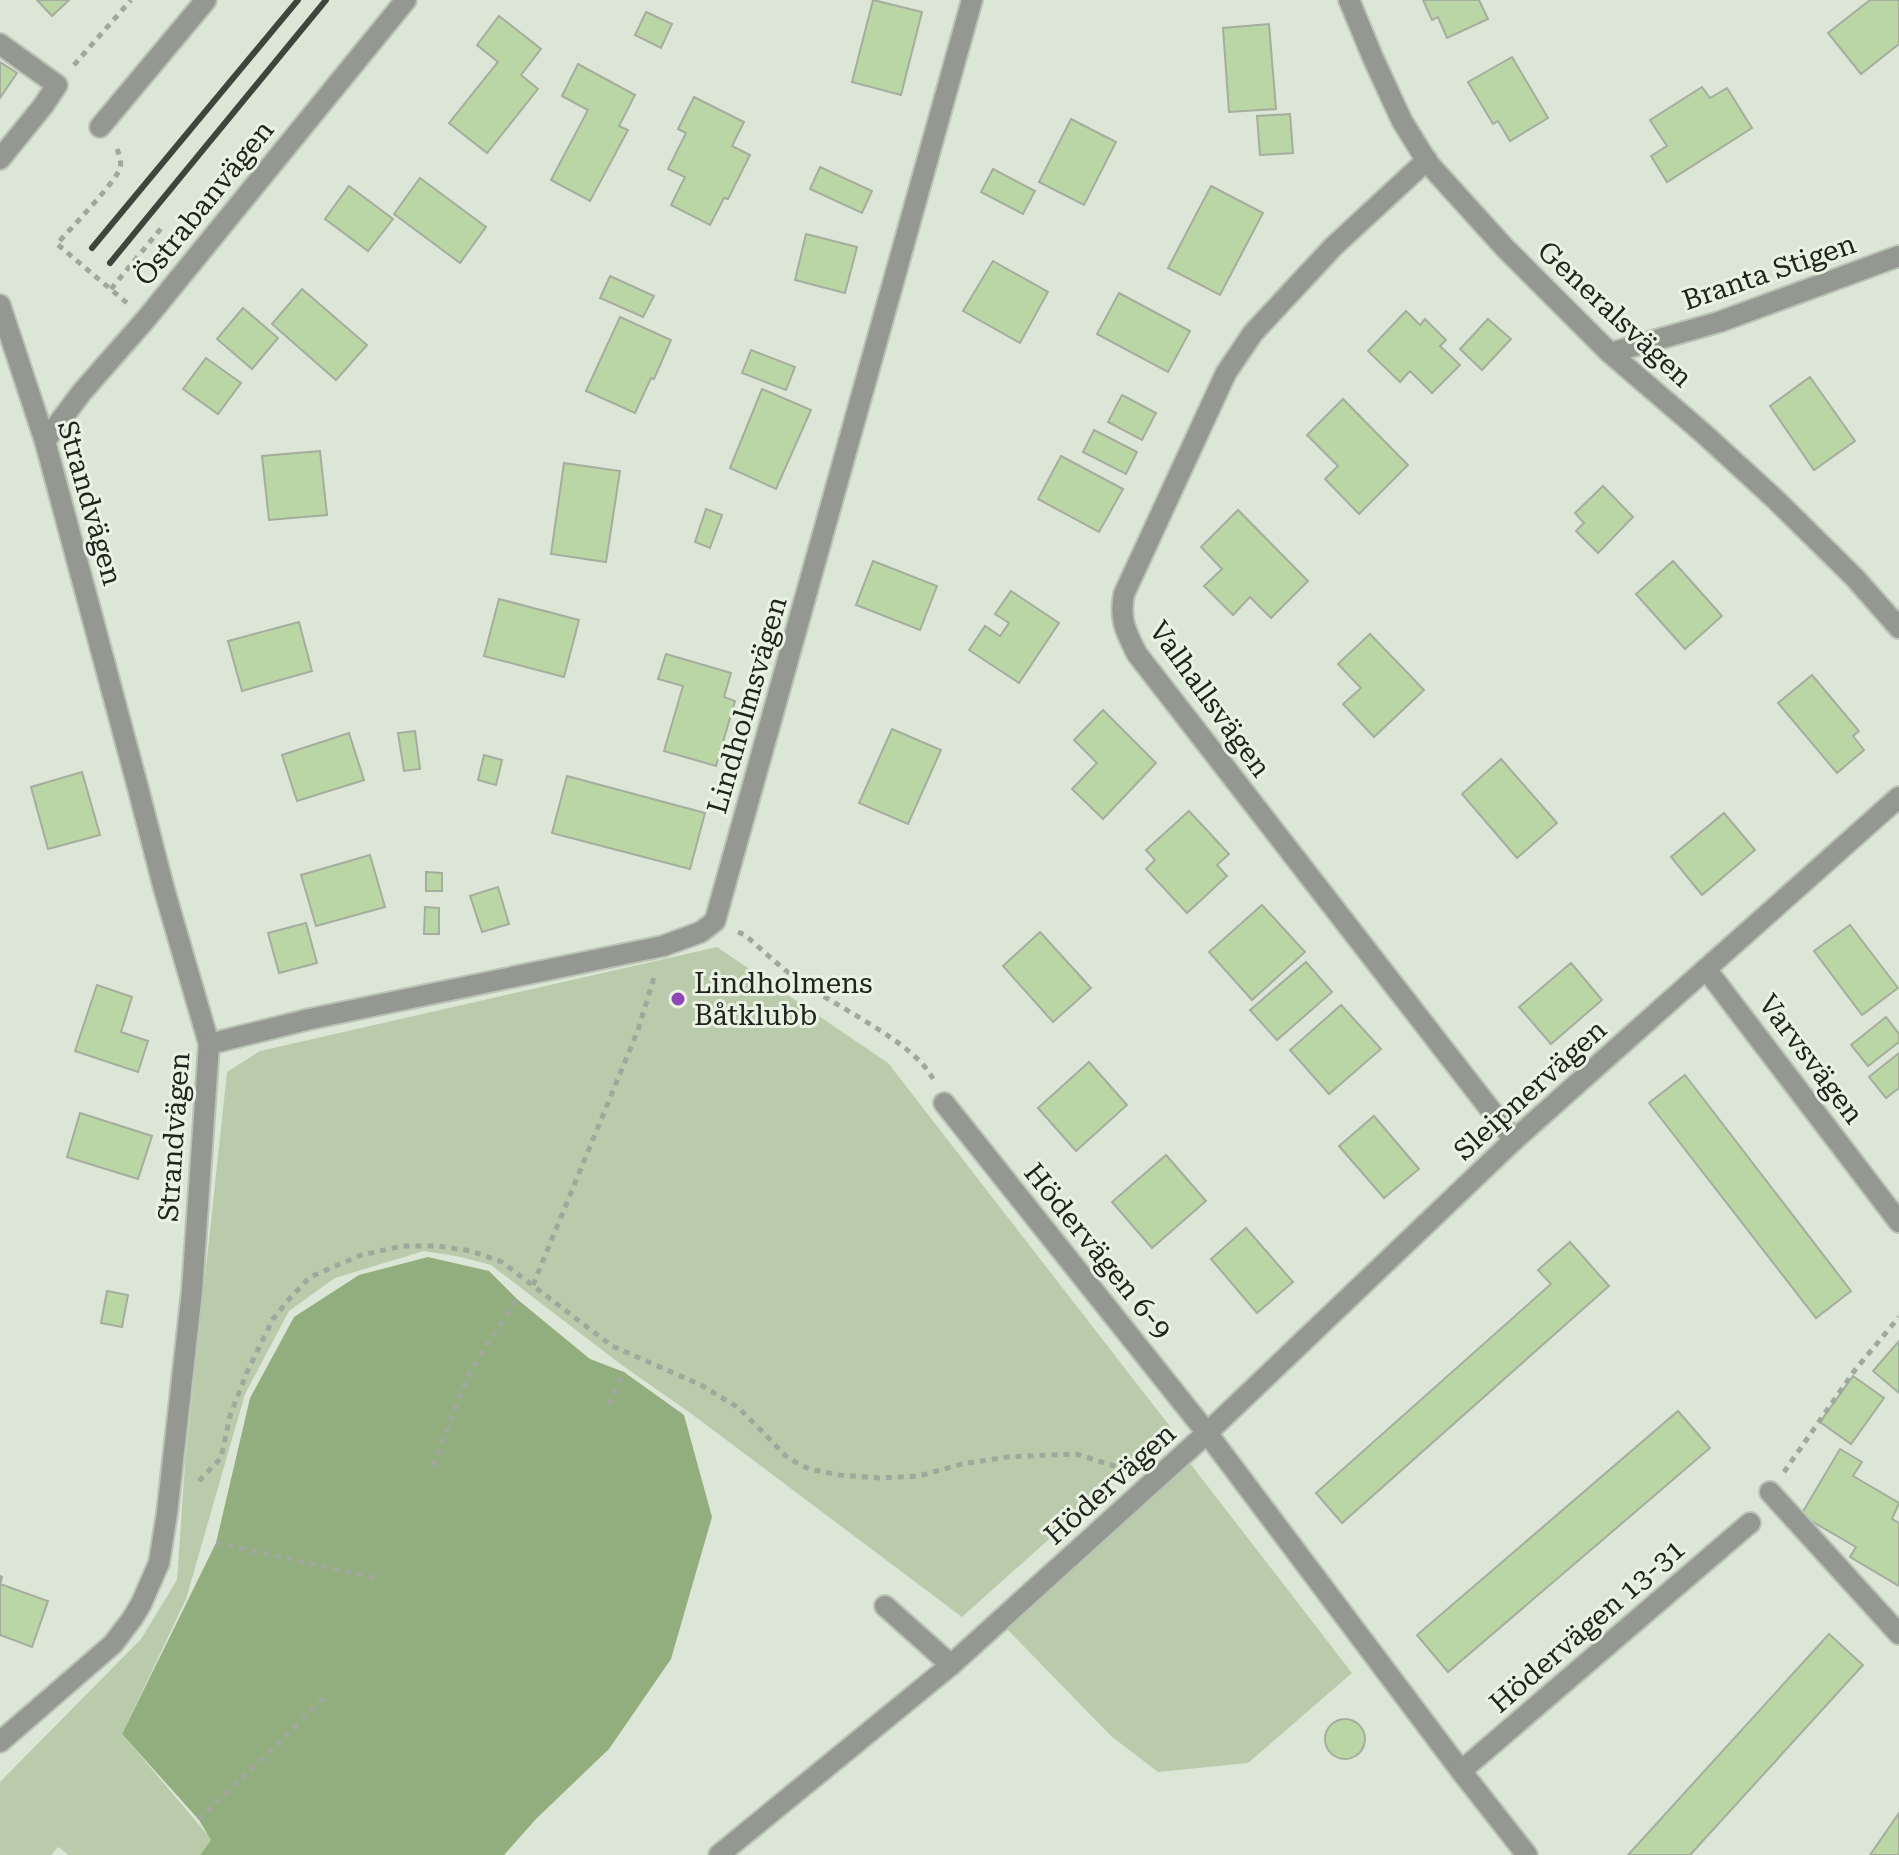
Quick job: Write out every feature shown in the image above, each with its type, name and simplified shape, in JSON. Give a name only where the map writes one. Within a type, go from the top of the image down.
[{"type":"street","points":[[100,127],[206,0]]},
{"type":"street","name":"Östrabanvägen","points":[[45,441],[82,392],[146,319],[406,0]]},
{"type":"street","name":"Lindholmsvägen","points":[[715,921],[972,0]]},
{"type":"street","name":"Generalsvägen","points":[[1349,0],[1402,121],[1427,160],[1504,247],[1610,353],[1776,500],[1855,578],[1899,628]]},
{"type":"street","points":[[0,44],[57,85],[0,159]]},
{"type":"street","name":"Valhallsvägen","points":[[1427,160],[1333,247],[1253,333],[1226,373],[1124,594],[1121,607],[1123,627],[1137,654],[1514,1140]]},
{"type":"street","name":"Branta Stigen","points":[[1610,353],[1719,322],[1899,256]]},
{"type":"street","name":"Strandvägen","points":[[0,305],[45,441],[164,889],[209,1044],[192,1291],[159,1563],[141,1604],[113,1644],[0,1742]]},
{"type":"street","name":"Sleipnervägen","points":[[1207,1433],[1514,1140],[1899,797]]},
{"type":"street","points":[[209,1044],[310,1019],[663,946],[701,932],[715,921]]},
{"type":"street","name":"Varvsvägen","points":[[1706,969],[1899,1222]]},
{"type":"street","name":"Hödervägen 6-9","points":[[944,1103],[1207,1433]]},
{"type":"street","name":"Hödervägen","points":[[719,1855],[951,1665],[1207,1433],[1527,1855]]},
{"type":"street","points":[[1770,1492],[1899,1634]]},
{"type":"street","name":"Hödervägen 13-31","points":[[1461,1771],[1750,1523]]},
{"type":"street","points":[[885,1606],[951,1665]]},
{"type":"path","points":[[57,85],[131,0]]},
{"type":"path","points":[[100,127],[120,152],[120,168],[114,183],[57,244],[146,319]]},
{"type":"path","points":[[111,289],[163,226]]},
{"type":"path","points":[[715,921],[745,935],[798,980],[899,1044],[927,1068],[944,1103]]},
{"type":"path","points":[[533,1286],[638,1030],[663,946]]},
{"type":"path","points":[[167,1513],[221,1458],[230,1416],[273,1319],[310,1277],[361,1255],[403,1246],[438,1246],[471,1251],[502,1262],[612,1346],[701,1385],[739,1408],[788,1458],[809,1469],[879,1478],[919,1476],[962,1464],[1007,1457],[1076,1454],[1138,1473],[1152,1483]]},
{"type":"path","points":[[433,1466],[469,1373],[517,1299]]},
{"type":"path","points":[[1770,1492],[1855,1370],[1899,1317]]},
{"type":"path","points":[[609,1405],[624,1372]]},
{"type":"path","points":[[216,1543],[380,1579]]},
{"type":"path","points":[[199,1820],[328,1694]]},
{"type":"shaded area","points":[[717,947],[888,1063],[1172,1429],[962,1617],[491,1265],[424,1251],[335,1278],[289,1311],[245,1394],[186,1599],[122,1734],[212,1840],[200,1855],[69,1855],[58,1847],[51,1855],[0,1855],[0,1782],[141,1639],[177,1580],[185,1464],[227,1072],[260,1051]]},
{"type":"shaded area","points":[[428,1257],[489,1271],[517,1299],[590,1359],[624,1372],[684,1415],[712,1517],[671,1659],[609,1749],[536,1819],[504,1855],[200,1855],[211,1840],[199,1820],[122,1734],[216,1543],[250,1398],[294,1317],[359,1275]]},
{"type":"shaded area","points":[[1189,1462],[1352,1673],[1248,1763],[1158,1772],[1111,1736],[1006,1628]]},
{"type":"building","points":[[37,0],[69,0],[52,16]]},
{"type":"building","points":[[873,0],[922,12],[901,95],[852,82]]},
{"type":"building","points":[[1423,0],[1479,0],[1488,19],[1447,38],[1438,17],[1432,20]]},
{"type":"building","points":[[1870,0],[1899,0],[1899,44],[1861,74],[1828,33]]},
{"type":"building","points":[[646,12],[672,24],[661,48],[635,35]]},
{"type":"building","points":[[499,16],[541,49],[521,75],[538,89],[487,153],[449,123],[498,62],[477,45]]},
{"type":"building","points":[[1269,24],[1276,109],[1229,112],[1223,28]]},
{"type":"building","points":[[1512,57],[1548,118],[1510,141],[1498,121],[1493,124],[1468,82]]},
{"type":"building","points":[[0,62],[17,73],[0,98]]},
{"type":"building","points":[[578,64],[635,95],[619,126],[628,130],[590,201],[551,180],[588,110],[562,96]]},
{"type":"building","points":[[1702,87],[1710,98],[1727,88],[1752,128],[1667,182],[1651,156],[1667,146],[1650,120]]},
{"type":"building","points":[[694,97],[744,122],[732,146],[750,155],[728,199],[724,198],[710,225],[671,205],[685,177],[668,169],[686,133],[678,129]]},
{"type":"building","points":[[1290,114],[1293,153],[1260,155],[1257,116]]},
{"type":"building","points":[[1071,119],[1116,142],[1084,205],[1039,182]]},
{"type":"building","points":[[820,167],[872,191],[862,213],[810,189]]},
{"type":"building","points":[[993,169],[1035,191],[1023,214],[981,192]]},
{"type":"building","points":[[420,178],[486,227],[460,263],[394,214]]},
{"type":"building","points":[[349,186],[393,219],[368,251],[325,219]]},
{"type":"building","points":[[1211,186],[1263,213],[1220,295],[1168,268]]},
{"type":"building","points":[[806,234],[857,247],[845,293],[795,280]]},
{"type":"building","points":[[993,261],[1048,292],[1020,343],[963,311]]},
{"type":"building","points":[[610,276],[654,296],[643,317],[600,298]]},
{"type":"building","points":[[302,289],[367,345],[336,380],[272,324]]},
{"type":"building","points":[[1119,293],[1190,331],[1168,372],[1097,334]]},
{"type":"building","points":[[243,308],[278,338],[252,369],[217,339]]},
{"type":"building","points":[[1406,311],[1420,325],[1425,319],[1446,340],[1440,346],[1460,365],[1432,393],[1410,371],[1400,382],[1368,351]]},
{"type":"building","points":[[620,317],[671,340],[635,413],[586,391]]},
{"type":"building","points":[[1488,319],[1511,339],[1482,370],[1460,349]]},
{"type":"building","points":[[751,350],[795,367],[786,390],[742,373]]},
{"type":"building","points":[[206,358],[241,383],[218,414],[183,389]]},
{"type":"building","points":[[1810,377],[1855,441],[1814,470],[1770,406]]},
{"type":"building","points":[[762,389],[811,410],[776,489],[730,468]]},
{"type":"building","points":[[1122,395],[1156,413],[1142,440],[1108,422]]},
{"type":"building","points":[[1343,399],[1408,465],[1359,514],[1325,479],[1338,466],[1307,435]]},
{"type":"building","points":[[1094,430],[1137,452],[1126,474],[1083,452]]},
{"type":"building","points":[[320,451],[327,515],[269,520],[262,456]]},
{"type":"building","points":[[1061,456],[1123,489],[1099,532],[1038,499]]},
{"type":"building","points":[[564,463],[620,471],[606,562],[551,554]]},
{"type":"building","points":[[1603,486],[1633,517],[1598,553],[1576,531],[1584,523],[1575,513]]},
{"type":"building","points":[[706,509],[722,515],[710,548],[695,542]]},
{"type":"building","points":[[1238,510],[1308,581],[1271,618],[1250,597],[1233,615],[1204,586],[1222,569],[1201,547]]},
{"type":"building","points":[[873,561],[937,586],[920,630],[856,605]]},
{"type":"building","points":[[1673,561],[1722,616],[1685,649],[1636,594]]},
{"type":"building","points":[[1011,591],[1059,623],[1019,683],[969,650],[985,626],[1000,636],[1009,623],[995,614]]},
{"type":"building","points":[[499,599],[579,620],[564,677],[484,656]]},
{"type":"building","points":[[299,622],[312,671],[242,691],[228,641]]},
{"type":"building","points":[[1370,634],[1424,690],[1374,737],[1343,704],[1361,688],[1338,664]]},
{"type":"building","points":[[666,654],[731,673],[724,697],[735,701],[716,766],[664,751],[683,686],[658,679]]},
{"type":"building","points":[[1812,675],[1859,731],[1853,736],[1864,750],[1837,773],[1778,703]]},
{"type":"building","points":[[1103,710],[1156,763],[1103,819],[1072,789],[1097,763],[1074,740]]},
{"type":"building","points":[[892,729],[941,750],[908,824],[859,803]]},
{"type":"building","points":[[415,731],[420,769],[404,771],[398,733]]},
{"type":"building","points":[[349,733],[364,780],[297,801],[282,755]]},
{"type":"building","points":[[484,755],[502,760],[496,785],[478,780]]},
{"type":"building","points":[[1501,759],[1557,823],[1517,858],[1462,794]]},
{"type":"building","points":[[82,772],[100,835],[48,849],[31,787]]},
{"type":"building","points":[[567,776],[705,813],[690,869],[552,833]]},
{"type":"building","points":[[1189,811],[1229,854],[1217,865],[1227,876],[1187,913],[1146,869],[1155,860],[1146,850]]},
{"type":"building","points":[[1724,813],[1755,850],[1702,895],[1671,857]]},
{"type":"building","points":[[370,855],[385,907],[316,926],[301,875]]},
{"type":"building","points":[[426,872],[442,873],[442,891],[426,891]]},
{"type":"building","points":[[498,887],[509,924],[482,932],[470,896]]},
{"type":"building","points":[[1262,905],[1305,952],[1252,1000],[1209,952]]},
{"type":"building","points":[[425,907],[439,908],[439,934],[424,934]]},
{"type":"building","points":[[306,923],[317,963],[279,973],[268,933]]},
{"type":"building","points":[[1850,925],[1898,988],[1862,1015],[1814,951]]},
{"type":"building","points":[[1040,932],[1091,988],[1053,1022],[1003,966]]},
{"type":"building","points":[[1306,962],[1332,992],[1277,1040],[1250,1010]]},
{"type":"building","points":[[1571,963],[1602,1000],[1551,1044],[1519,1007]]},
{"type":"building","points":[[97,985],[132,997],[121,1032],[148,1041],[138,1072],[75,1051]]},
{"type":"building","points":[[1341,1005],[1381,1049],[1329,1094],[1290,1050]]},
{"type":"building","points":[[1886,1017],[1899,1034],[1899,1042],[1868,1066],[1851,1045]]},
{"type":"building","points":[[1899,1053],[1899,1088],[1886,1098],[1869,1077]]},
{"type":"building","points":[[1089,1062],[1127,1105],[1076,1151],[1038,1108]]},
{"type":"building","points":[[1685,1075],[1851,1291],[1816,1318],[1649,1103]]},
{"type":"building","points":[[80,1113],[152,1136],[138,1179],[67,1157]]},
{"type":"building","points":[[1374,1116],[1419,1169],[1384,1198],[1339,1146]]},
{"type":"building","points":[[1166,1155],[1206,1201],[1152,1248],[1112,1202]]},
{"type":"building","points":[[1246,1228],[1293,1282],[1257,1313],[1211,1259]]},
{"type":"building","points":[[1570,1242],[1609,1286],[1342,1523],[1316,1493],[1551,1284],[1538,1270]]},
{"type":"building","points":[[107,1291],[128,1295],[122,1327],[101,1323]]},
{"type":"building","points":[[1899,1341],[1899,1393],[1873,1371]]},
{"type":"building","points":[[1853,1376],[1884,1398],[1851,1444],[1820,1422]]},
{"type":"building","points":[[1678,1411],[1710,1448],[1448,1672],[1417,1635]]},
{"type":"building","points":[[1840,1449],[1862,1462],[1853,1476],[1899,1503],[1892,1519],[1899,1523],[1899,1586],[1850,1557],[1856,1547],[1801,1515]]},
{"type":"building","points":[[0,1584],[48,1601],[32,1647],[0,1635]]},
{"type":"building","points":[[1829,1634],[1863,1665],[1690,1855],[1628,1855]]},
{"type":"building","points":[[1345,1719],[1359,1725],[1365,1739],[1359,1753],[1345,1759],[1331,1753],[1325,1739],[1331,1725]]},
{"type":"building","points":[[1899,1813],[1899,1855],[1870,1855]]},
{"type":"railway","points":[[92,248],[298,0]]},
{"type":"railway","points":[[110,263],[326,0]]},
{"type":"place","name":"Lindholmens Båtklubb","points":[[678,999]]}]
